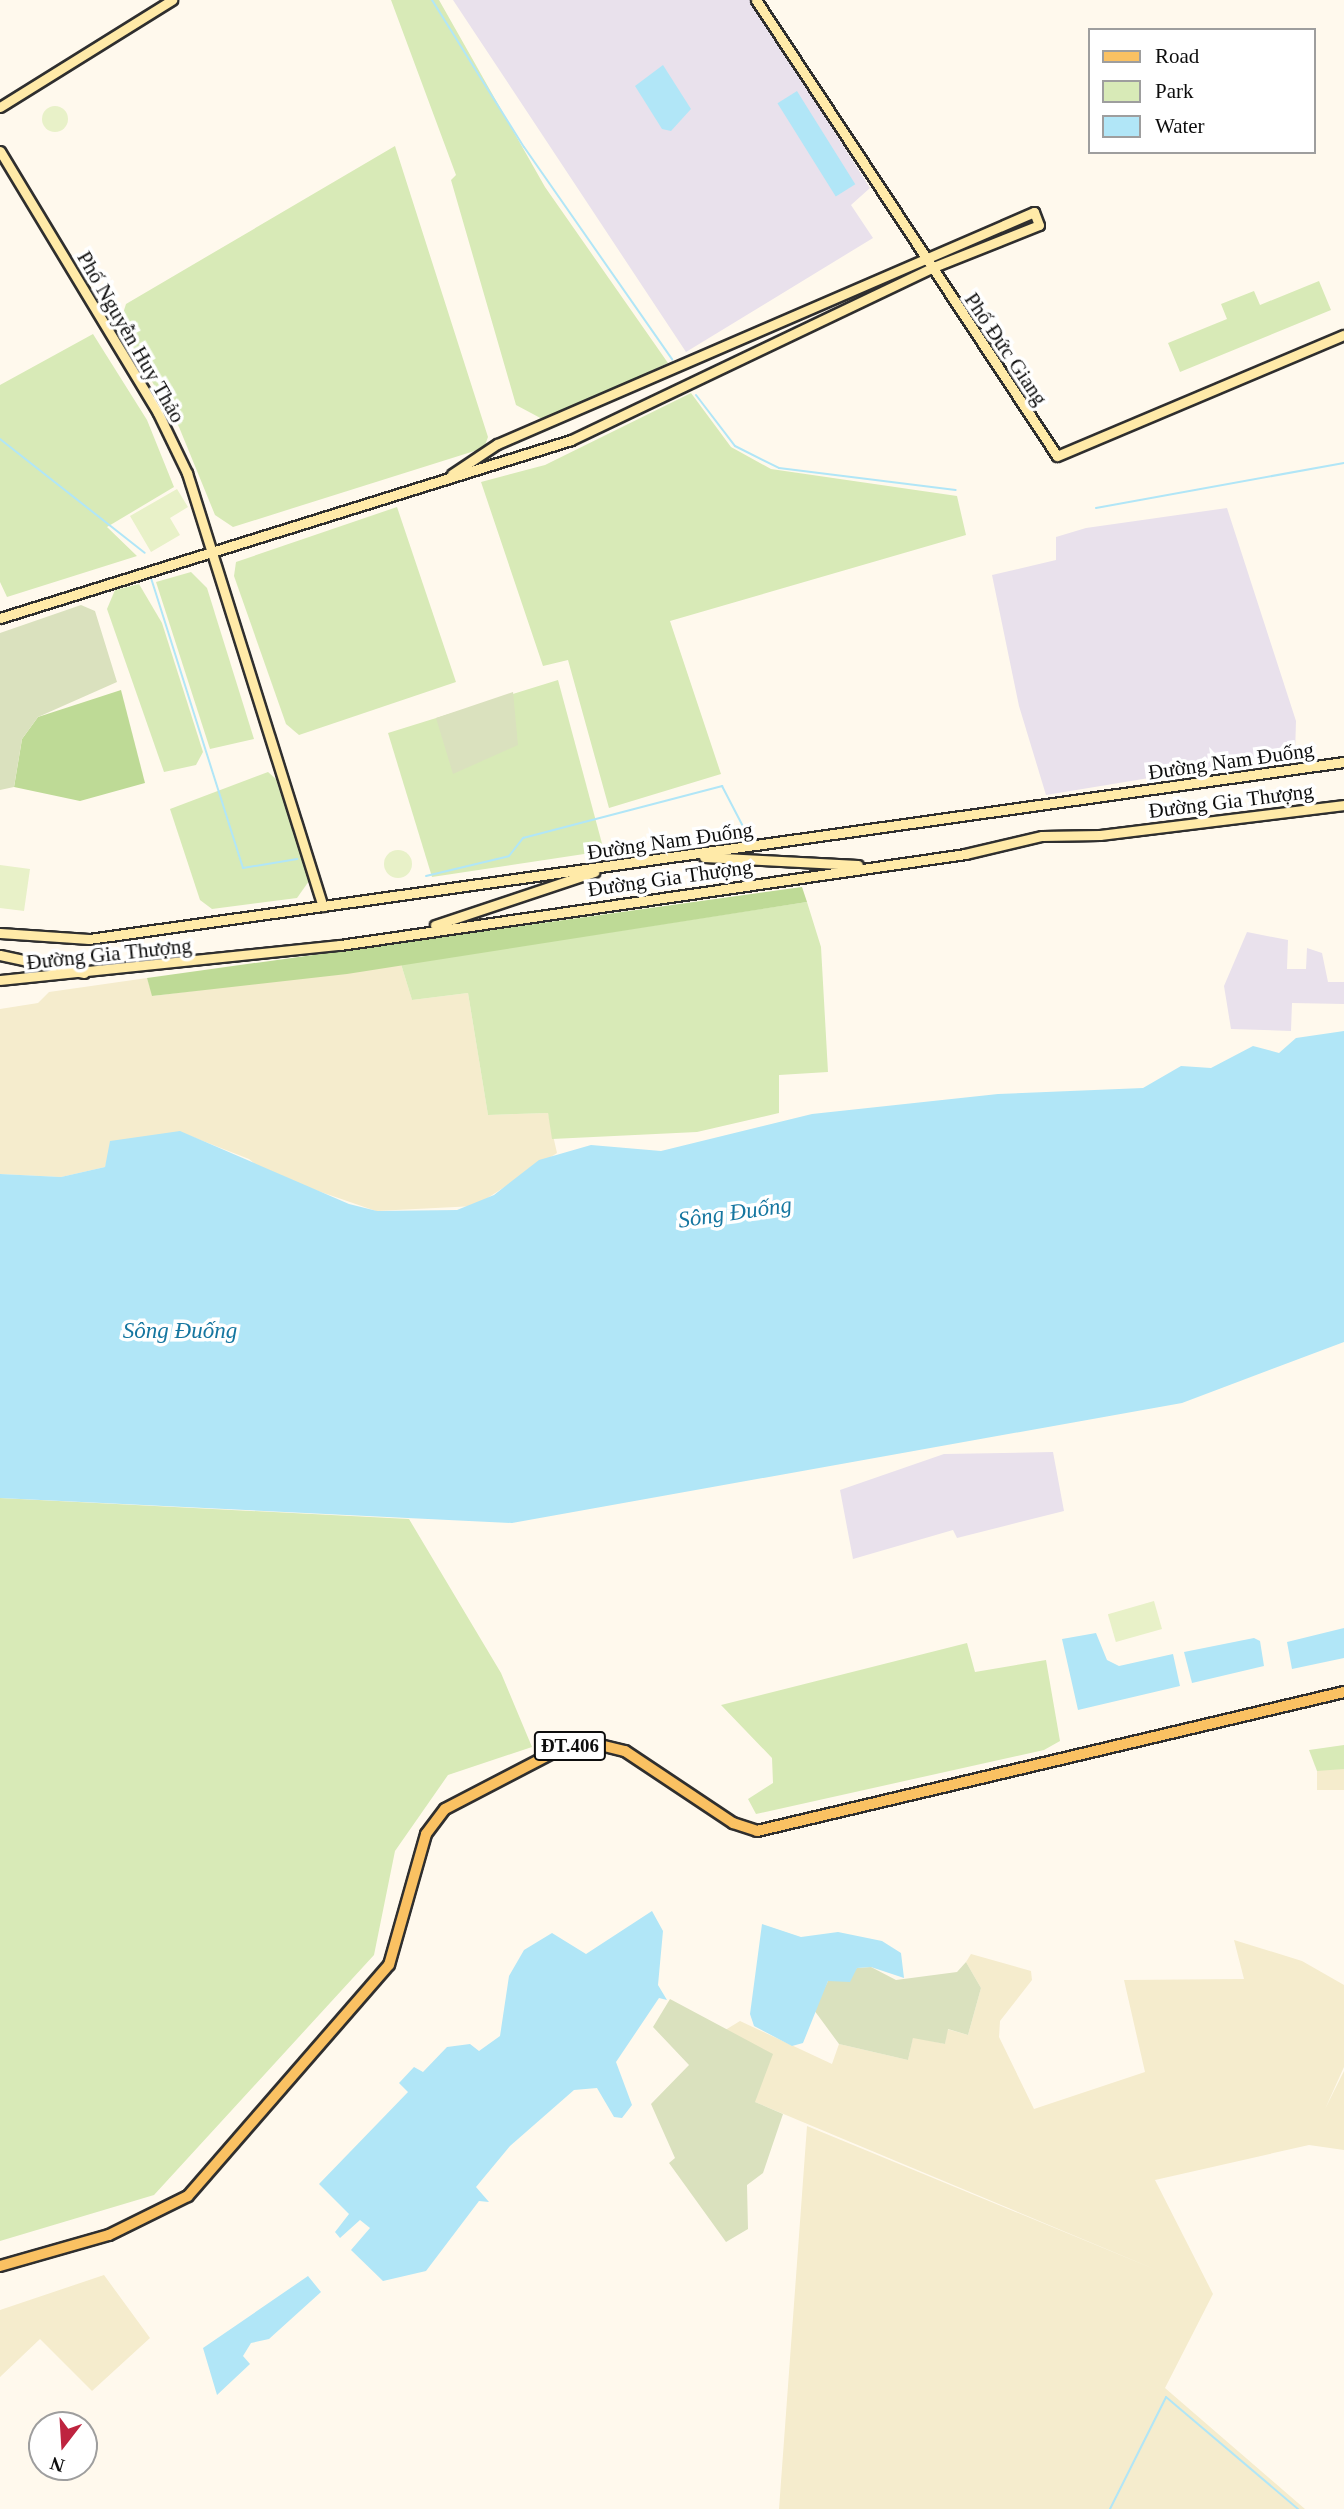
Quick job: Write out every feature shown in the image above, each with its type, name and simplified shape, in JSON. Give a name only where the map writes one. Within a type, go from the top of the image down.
[{"type":"main road","points":[[0,107],[172,0]]},
{"type":"main road","name":"Phố Đức Giang","points":[[756,0],[1057,456],[1344,335]]},
{"type":"main road","name":"Phố Nguyễn Huy Thảo","points":[[0,151],[158,413],[215,549],[323,906]]},
{"type":"main road","points":[[0,618],[452,474],[504,465],[570,440],[931,268],[1040,225],[1034,212],[924,257],[497,444],[452,474]]},
{"type":"main road","name":"Đường Nam Đuống","points":[[0,933],[89,939],[1344,762]]},
{"type":"main road","name":"Đường Gia Thượng","points":[[0,980],[92,975],[391,938],[877,866],[1042,835],[1100,835],[1344,805]]},
{"type":"main road","points":[[694,855],[877,866]]},
{"type":"main road","points":[[391,938],[527,899],[605,867]]},
{"type":"main road","points":[[0,955],[92,975]]},
{"type":"main road","name":"ĐT.406","points":[[0,2266],[119,2231],[188,2196],[388,1965],[426,1833],[445,1809],[564,1748],[592,1743],[625,1751],[733,1823],[757,1831],[1344,1692]]},
{"type":"shaded area","points":[[453,0],[751,0],[870,188],[851,205],[873,238],[686,352]]},
{"type":"shaded area","points":[[1227,508],[1296,721],[1295,754],[1046,795],[1019,706],[992,575],[1056,560],[1056,537],[1086,528]]},
{"type":"shaded area","points":[[1247,932],[1288,940],[1287,969],[1306,969],[1307,948],[1322,953],[1328,982],[1344,982],[1344,1004],[1292,1003],[1291,1031],[1231,1029],[1224,986]]},
{"type":"shaded area","points":[[401,964],[412,1000],[468,993],[488,1115],[548,1113],[557,1153],[475,1206],[376,1211],[266,1173],[249,1159],[180,1132],[109,1155],[105,1167],[61,1177],[0,1174],[0,1009],[38,1003],[49,992],[147,978],[153,996]]},
{"type":"shaded area","points":[[1053,1452],[1064,1511],[957,1538],[953,1530],[853,1559],[840,1490],[944,1454]]},
{"type":"shaded area","points":[[1317,1769],[1344,1769],[1344,1790],[1317,1790]]},
{"type":"shaded area","points":[[1234,1940],[1302,1961],[1344,1985],[1344,2067],[1325,2109],[1344,2071],[1344,2150],[1309,2145],[1155,2180],[1213,2294],[1165,2388],[1305,2509],[779,2509],[807,2126],[1159,2271],[755,2102],[722,2032],[740,2021],[832,2064],[839,2044],[908,2060],[913,2037],[945,2044],[947,2029],[968,2035],[981,1988],[966,1962],[971,1954],[1031,1971],[1032,1980],[1000,2021],[999,2037],[1034,2109],[1145,2072],[1124,1980],[1244,1979]]},
{"type":"shaded area","points":[[104,2275],[150,2338],[92,2391],[40,2339],[0,2377],[0,2310]]},
{"type":"green space","points":[[391,0],[439,0],[545,187],[668,363],[546,421],[516,405],[451,180],[456,175]]},
{"type":"green space","points":[[55,106],[64,110],[68,119],[64,128],[55,132],[46,128],[42,119],[46,110]]},
{"type":"green space","points":[[395,146],[488,437],[484,448],[233,527],[215,515],[179,427],[119,326],[126,304]]},
{"type":"green space","points":[[1319,281],[1331,310],[1180,372],[1168,343],[1227,319],[1221,304],[1254,291],[1260,305]]},
{"type":"green space","points":[[93,334],[147,420],[174,487],[107,527],[137,556],[7,597],[0,582],[0,385]]},
{"type":"green space","points":[[691,393],[731,447],[771,469],[957,496],[966,535],[670,621],[721,774],[609,808],[568,660],[543,666],[481,482],[545,465]]},
{"type":"green space","points":[[177,489],[188,507],[170,518],[180,535],[151,552],[130,516]]},
{"type":"green space","points":[[397,507],[456,682],[299,735],[286,724],[234,576],[236,562]]},
{"type":"green space","points":[[191,572],[207,588],[254,739],[210,749],[156,582]]},
{"type":"green space","points":[[139,584],[162,623],[203,752],[196,765],[164,772],[107,609],[115,590]]},
{"type":"green space","points":[[81,605],[95,611],[117,682],[38,717],[22,739],[14,787],[0,790],[0,633]]},
{"type":"green space","points":[[558,680],[604,851],[432,877],[388,733]]},
{"type":"green space","points":[[121,690],[145,783],[80,801],[14,787],[22,739],[38,717]]},
{"type":"green space","points":[[513,692],[518,745],[453,774],[436,718]]},
{"type":"green space","points":[[268,772],[276,779],[309,881],[297,898],[212,909],[200,900],[170,809]]},
{"type":"green space","points":[[398,850],[408,854],[412,864],[408,874],[398,878],[388,874],[384,864],[388,854]]},
{"type":"green space","points":[[0,865],[30,869],[24,911],[0,908]]},
{"type":"green space","points":[[802,887],[807,902],[347,974],[152,996],[147,978]]},
{"type":"green space","points":[[807,902],[821,947],[828,1072],[779,1075],[779,1113],[697,1132],[552,1139],[548,1113],[488,1115],[468,993],[412,1000],[401,964]]},
{"type":"green space","points":[[0,1498],[409,1519],[501,1673],[532,1747],[448,1775],[395,1851],[374,1955],[154,2195],[0,2241]]},
{"type":"green space","points":[[1154,1601],[1162,1629],[1116,1642],[1108,1614]]},
{"type":"green space","points":[[967,1643],[975,1672],[1046,1660],[1060,1741],[1044,1750],[756,1814],[748,1799],[773,1783],[772,1758],[721,1705]]},
{"type":"green space","points":[[1344,1745],[1344,1769],[1317,1771],[1309,1750]]},
{"type":"green space","points":[[966,1962],[981,1988],[968,2035],[948,2029],[945,2044],[913,2038],[908,2060],[839,2044],[814,2010],[828,1981],[857,1968],[871,1967],[896,1980],[957,1972]]},
{"type":"green space","points":[[670,1999],[773,2054],[755,2102],[783,2114],[763,2173],[747,2185],[748,2229],[726,2242],[669,2163],[675,2158],[651,2104],[689,2065],[653,2027]]},
{"type":"water","points":[[663,65],[691,109],[671,131],[662,129],[635,86]]},
{"type":"water","points":[[797,91],[855,184],[836,196],[777,103]]},
{"type":"water","name":"Sông Đuống","points":[[1344,1031],[1344,1342],[1182,1403],[512,1523],[0,1498],[0,1174],[61,1177],[105,1167],[110,1141],[180,1131],[349,1204],[377,1211],[457,1210],[494,1195],[539,1160],[591,1145],[661,1151],[812,1114],[998,1094],[1143,1088],[1181,1066],[1211,1068],[1253,1046],[1279,1053],[1296,1038]]},
{"type":"water","points":[[1344,1628],[1344,1658],[1292,1669],[1287,1642]]},
{"type":"water","points":[[1096,1633],[1107,1660],[1119,1666],[1173,1654],[1180,1686],[1078,1710],[1062,1639]]},
{"type":"water","points":[[1254,1638],[1260,1641],[1264,1666],[1192,1683],[1184,1652]]},
{"type":"water","points":[[652,1911],[663,1931],[658,1985],[667,2000],[659,1998],[616,2062],[632,2105],[622,2118],[614,2117],[597,2088],[574,2090],[510,2146],[476,2187],[489,2202],[479,2201],[426,2271],[383,2281],[351,2250],[370,2228],[360,2220],[340,2238],[335,2232],[349,2214],[319,2184],[408,2092],[399,2083],[414,2067],[423,2072],[447,2047],[470,2044],[479,2051],[500,2036],[509,1976],[524,1950],[552,1933],[586,1954]]},
{"type":"water","points":[[762,1924],[801,1937],[838,1932],[882,1941],[901,1953],[904,1978],[871,1967],[857,1968],[850,1982],[828,1981],[803,2043],[792,2046],[754,2026],[750,2014]]},
{"type":"water","points":[[308,2276],[321,2292],[269,2339],[251,2343],[243,2356],[250,2364],[217,2395],[203,2348]]},
{"type":"waterway","points":[[432,0],[524,147],[672,359]]},
{"type":"waterway","points":[[696,395],[735,446],[779,468],[956,490]]},
{"type":"waterway","points":[[0,439],[145,553]]},
{"type":"waterway","points":[[1096,508],[1344,463]]},
{"type":"waterway","points":[[151,578],[243,868],[297,859]]},
{"type":"waterway","points":[[426,876],[509,856],[523,838],[722,786],[748,836]]},
{"type":"waterway","points":[[1110,2509],[1166,2397],[1298,2509]]}]
